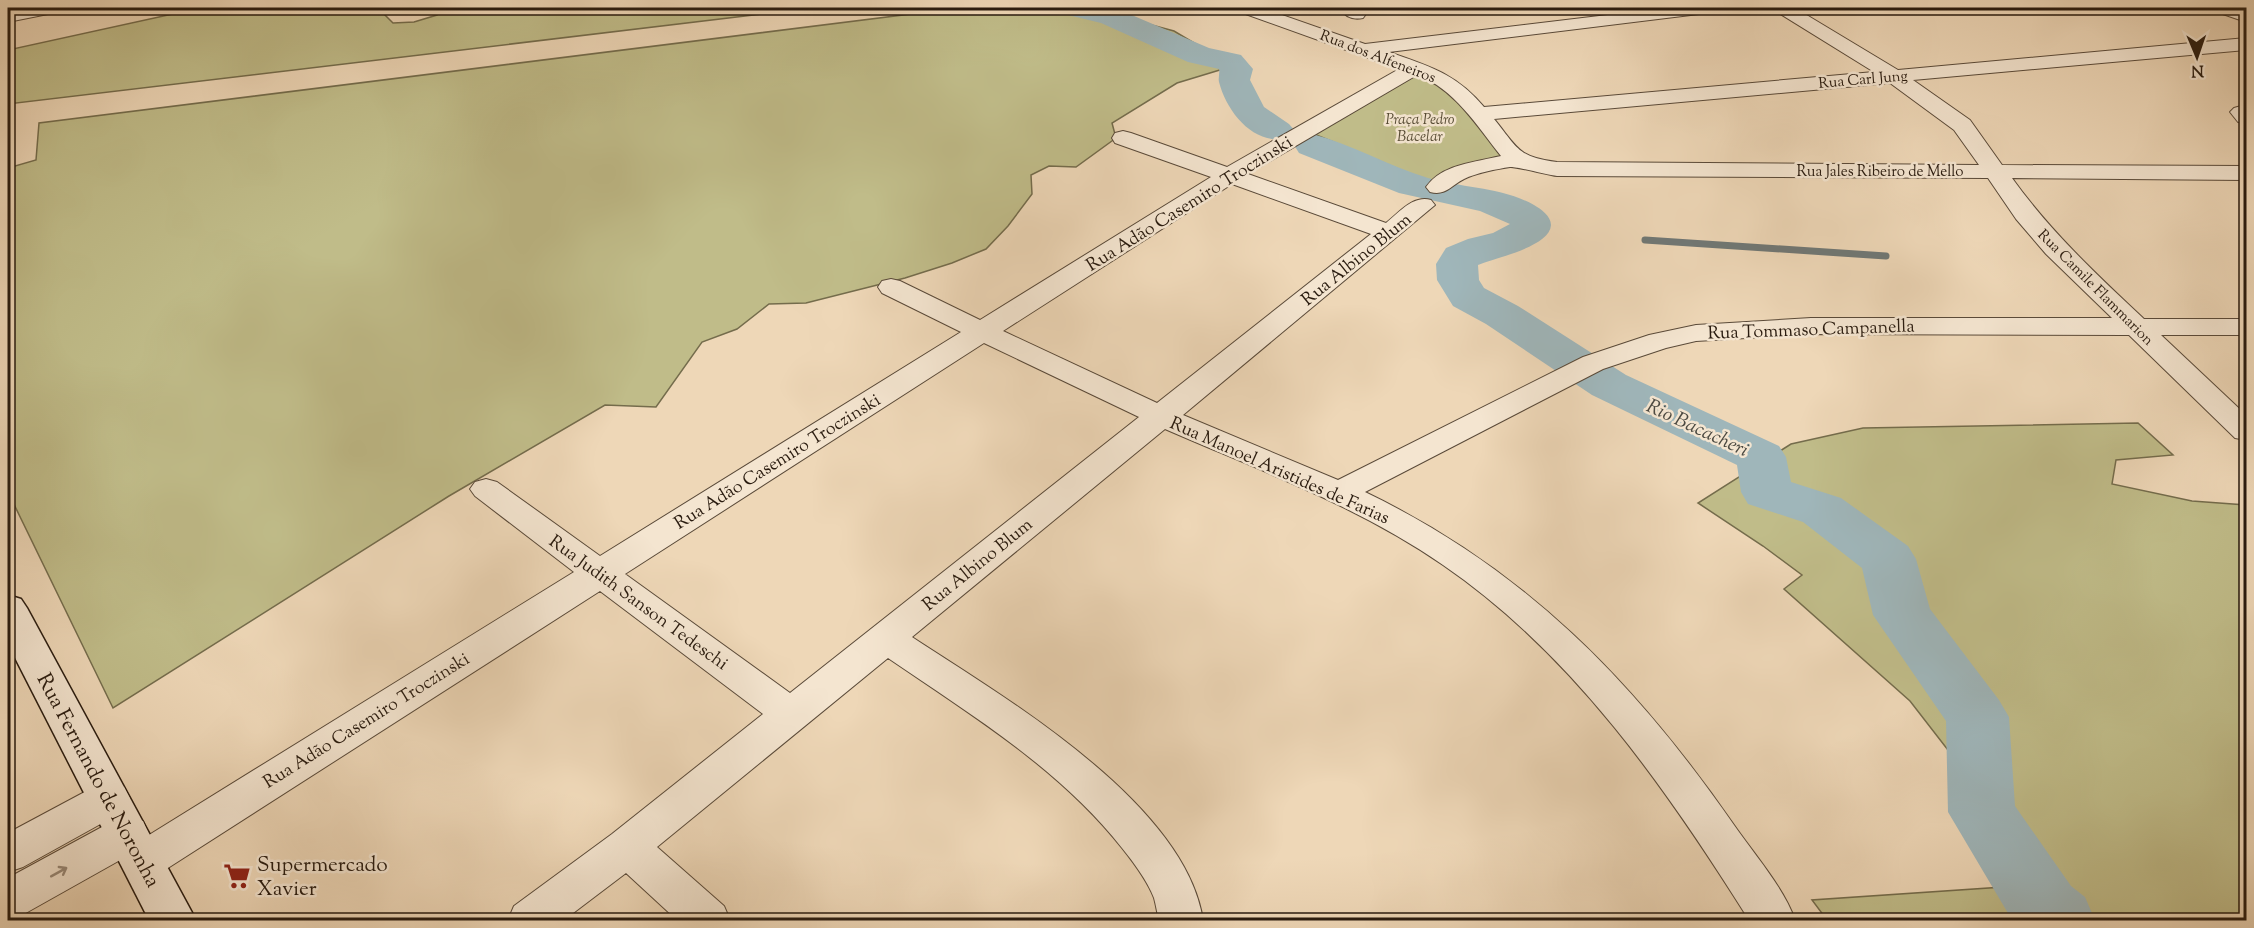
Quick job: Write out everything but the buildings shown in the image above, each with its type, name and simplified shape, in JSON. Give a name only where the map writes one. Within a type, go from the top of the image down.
[{"type":"main road","name":"Rua Fernando de Noronha","points":[[8,608],[17,648],[126,832],[173,921]]},
{"type":"street","points":[[8,17],[52,8]]},
{"type":"street","name":"Rua dos Alfeneiros","points":[[1246,8],[1417,67],[1451,86],[1479,114],[1515,159]]},
{"type":"street","points":[[1366,49],[1707,8]]},
{"type":"street","name":"Rua Camile Flammarion","points":[[1783,8],[1894,76],[1962,125],[2038,231],[2134,326],[2247,431]]},
{"type":"street","points":[[2223,8],[2247,17]]},
{"type":"street","name":"Rua Carl Jung","points":[[1479,114],[2247,44]]},
{"type":"street","name":"Rua Adão Casemiro Troczinski","points":[[126,832],[600,573],[1227,177],[1417,67]]},
{"type":"street","points":[[1123,138],[1227,177],[1389,232]]},
{"type":"street","name":"Rua Jales Ribeiro de Mello","points":[[1515,159],[1529,165],[1557,169],[2247,172]]},
{"type":"street","name":"Rua Albino Blum","points":[[530,921],[627,847],[1389,232],[1456,174],[1515,159]]},
{"type":"street","name":"Rua Manoel Aristides de Farias","points":[[891,287],[1160,416],[1340,492],[1390,518],[1492,583],[1576,660],[1631,721],[1736,860],[1773,921]]},
{"type":"street","name":"Rua Tommaso Campanella","points":[[1340,492],[1582,369],[1659,340],[1696,333],[1744,328],[1866,325],[2247,327]]},
{"type":"street","name":"Rua Judith Sanson Tedeschi","points":[[486,489],[791,714]]},
{"type":"street","points":[[886,638],[1034,740],[1089,784],[1142,838],[1173,890],[1181,921]]},
{"type":"street","points":[[8,854],[126,832]]},
{"type":"street","points":[[8,900],[126,832]]},
{"type":"street","points":[[627,847],[708,921]]},
{"type":"green space","points":[[200,8],[394,8],[385,15],[393,23],[414,22],[437,15],[441,8],[813,8],[8,104],[8,50]]},
{"type":"green space","points":[[959,8],[1088,8],[1174,31],[1233,66],[1177,83],[1112,123],[1116,138],[1076,167],[1049,166],[1031,175],[1032,194],[1008,226],[986,249],[905,278],[806,303],[769,304],[737,329],[702,342],[656,407],[605,405],[449,496],[113,708],[8,492],[8,168],[36,160],[39,123]]},
{"type":"green space","name":"Praça Pedro Bacelar","points":[[1420,73],[1445,87],[1508,158],[1432,183],[1314,134]]},
{"type":"green space","points":[[2138,423],[2173,455],[2116,460],[2112,484],[2192,501],[2246,505],[2246,920],[1827,920],[1812,900],[2003,887],[1965,772],[1910,701],[1784,589],[1802,575],[1698,503],[1791,444],[1863,428]]},
{"type":"waterway","name":"Rio Bacacheri","points":[[1074,8],[1110,16],[1199,55],[1230,62],[1237,69],[1234,80],[1250,113],[1277,131]]},
{"type":"waterway","name":"Rio Bacacheri","points":[[1312,145],[1412,185],[1492,202],[1521,213],[1531,221],[1531,228],[1506,243],[1482,248],[1461,257],[1457,264],[1458,280],[1468,297],[1502,315],[1609,385],[1761,457],[1767,492],[1822,510],[1888,559],[1902,615],[1977,717],[1982,812],[2045,909],[2059,920]]},
{"type":"waterway","points":[[1531,228],[1543,229]]},
{"type":"waterway","points":[[1645,240],[1886,256]]},
{"type":"place","name":"Supermercado Xavier","points":[[237,876]]}]
